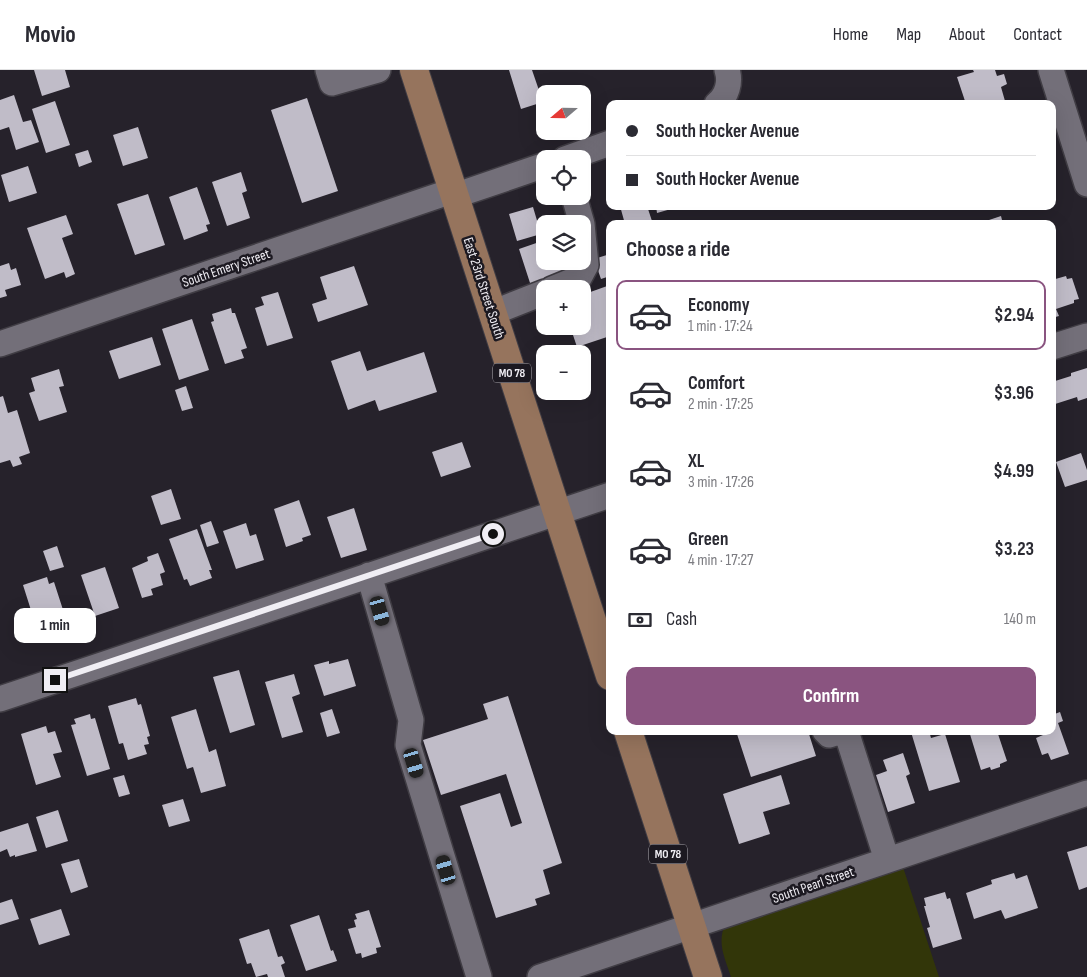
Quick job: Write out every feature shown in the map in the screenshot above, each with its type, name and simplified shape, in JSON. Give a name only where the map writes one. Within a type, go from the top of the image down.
[{"type":"main road","name":"East 23rd Street South","points":[[414,70],[606,659]]},
{"type":"main road","name":"MO 78","points":[[629,735],[708,977]]},
{"type":"street","points":[[328,70],[332,83],[378,70]]},
{"type":"street","points":[[721,100],[727,93],[729,74],[727,70]]},
{"type":"street","points":[[1051,70],[1087,184]]},
{"type":"street","points":[[590,150],[606,144]]},
{"type":"street","name":"South Emery Street","points":[[0,344],[453,193],[536,168]]},
{"type":"street","points":[[574,280],[579,278],[583,270]]},
{"type":"street","points":[[492,313],[536,296]]},
{"type":"street","points":[[1056,346],[1087,336]]},
{"type":"street","points":[[0,699],[606,496]]},
{"type":"street","points":[[370,575],[411,720],[408,745],[479,977]]},
{"type":"street","points":[[845,735],[887,860]]},
{"type":"street","name":"South Pearl Street","points":[[540,977],[1087,794]]},
{"type":"green space","points":[[902,864],[939,977],[731,977],[724,957],[722,943],[723,930],[726,923]]},
{"type":"building","points":[[34,70],[65,70],[70,87],[42,96]]},
{"type":"building","points":[[509,70],[532,70],[537,85],[536,104],[521,109]]},
{"type":"building","points":[[973,70],[995,70],[997,76],[1004,74],[1007,84],[1001,87],[1005,100],[965,100],[957,77],[974,72]]},
{"type":"building","points":[[14,95],[23,122],[31,120],[39,142],[16,150],[9,127],[0,130],[0,100]]},
{"type":"building","points":[[307,98],[338,191],[302,203],[271,110]]},
{"type":"building","points":[[55,101],[70,145],[46,153],[32,109]]},
{"type":"building","points":[[138,127],[148,158],[123,166],[113,135]]},
{"type":"building","points":[[88,150],[92,162],[79,167],[75,154]]},
{"type":"building","points":[[28,166],[37,193],[9,202],[1,175]]},
{"type":"building","points":[[241,172],[247,191],[242,193],[250,218],[227,226],[212,182]]},
{"type":"building","points":[[197,187],[210,224],[206,225],[208,231],[184,240],[169,197]]},
{"type":"building","points":[[148,194],[165,245],[135,255],[117,204]]},
{"type":"building","points":[[533,207],[536,217],[536,235],[517,241],[509,214]]},
{"type":"building","points":[[621,210],[648,210],[652,220],[624,220]]},
{"type":"building","points":[[657,210],[668,210],[657,213]]},
{"type":"building","points":[[66,215],[73,234],[62,238],[75,274],[66,278],[64,272],[45,279],[27,228]]},
{"type":"building","points":[[1001,216],[1002,220],[989,220]]},
{"type":"building","points":[[536,243],[536,270],[564,270],[565,275],[550,280],[536,280],[536,284],[531,286],[519,249]]},
{"type":"building","points":[[606,255],[606,277],[601,279],[594,259]]},
{"type":"building","points":[[9,263],[11,270],[16,268],[21,285],[5,290],[7,296],[0,298],[0,266]]},
{"type":"building","points":[[354,266],[368,305],[318,322],[312,304],[327,299],[320,277]]},
{"type":"building","points":[[1066,276],[1067,279],[1072,278],[1079,299],[1074,300],[1074,303],[1056,309],[1056,279]]},
{"type":"building","points":[[606,286],[606,337],[583,345],[576,345],[573,335],[591,335],[591,292]]},
{"type":"building","points":[[278,292],[293,338],[267,346],[255,308],[264,305],[261,297]]},
{"type":"building","points":[[231,308],[232,313],[235,313],[247,348],[241,350],[244,358],[225,364],[211,322],[214,321],[212,314]]},
{"type":"building","points":[[192,319],[209,370],[179,380],[162,329]]},
{"type":"building","points":[[152,337],[161,365],[119,379],[109,351]]},
{"type":"building","points":[[360,351],[367,371],[424,352],[437,392],[379,411],[375,400],[348,410],[331,361]]},
{"type":"building","points":[[1087,368],[1087,398],[1078,401],[1077,397],[1056,404],[1056,381],[1071,376],[1071,373]]},
{"type":"building","points":[[59,369],[64,386],[59,387],[67,412],[39,421],[29,393],[35,391],[31,378]]},
{"type":"building","points":[[186,386],[193,408],[182,411],[175,390]]},
{"type":"building","points":[[3,396],[8,413],[17,410],[30,453],[19,457],[22,464],[13,467],[10,460],[0,463],[0,397]]},
{"type":"building","points":[[462,442],[471,467],[441,477],[432,452]]},
{"type":"building","points":[[1081,453],[1087,470],[1087,480],[1065,487],[1056,462]]},
{"type":"building","points":[[171,489],[181,519],[161,525],[151,496]]},
{"type":"building","points":[[299,500],[311,535],[302,538],[303,541],[286,547],[274,509]]},
{"type":"building","points":[[354,508],[367,550],[341,558],[327,517]]},
{"type":"building","points":[[211,521],[219,543],[207,547],[200,525]]},
{"type":"building","points":[[246,523],[250,536],[256,534],[264,560],[236,569],[223,531]]},
{"type":"building","points":[[197,529],[212,570],[209,570],[212,578],[190,586],[187,579],[184,580],[169,539]]},
{"type":"building","points":[[57,546],[64,567],[50,571],[43,551]]},
{"type":"building","points":[[158,553],[165,572],[160,574],[163,585],[151,589],[153,595],[142,598],[132,568],[148,561],[147,557]]},
{"type":"building","points":[[105,567],[119,608],[95,616],[81,575]]},
{"type":"building","points":[[47,577],[49,584],[54,582],[65,616],[36,626],[23,585]]},
{"type":"building","points":[[348,659],[356,686],[324,696],[314,665],[329,661],[329,664]]},
{"type":"building","points":[[239,670],[255,725],[230,733],[213,677]]},
{"type":"building","points":[[294,674],[300,694],[292,697],[303,732],[282,738],[265,682]]},
{"type":"building","points":[[508,696],[562,863],[543,870],[550,894],[535,899],[537,905],[496,918],[460,806],[500,793],[511,827],[522,823],[506,774],[441,795],[423,740],[488,719],[483,704]]},
{"type":"building","points":[[136,698],[138,705],[141,704],[150,736],[147,737],[149,744],[144,745],[147,754],[128,760],[123,743],[119,744],[108,706]]},
{"type":"building","points":[[196,709],[209,752],[216,749],[226,786],[201,793],[193,767],[187,769],[171,717]]},
{"type":"building","points":[[332,709],[340,733],[327,737],[320,713]]},
{"type":"building","points":[[1060,712],[1063,721],[1058,723],[1069,754],[1051,760],[1048,753],[1042,755],[1036,738],[1043,735],[1056,735],[1056,714]]},
{"type":"building","points":[[90,714],[91,719],[95,718],[110,769],[87,776],[71,725],[76,724],[74,719]]},
{"type":"building","points":[[46,726],[48,733],[55,731],[62,752],[53,754],[61,777],[36,785],[21,734]]},
{"type":"building","points":[[737,735],[809,735],[816,756],[751,777]]},
{"type":"building","points":[[912,735],[930,735],[931,738],[945,735],[960,782],[929,791]]},
{"type":"building","points":[[970,735],[998,735],[1007,761],[1000,764],[1000,767],[991,770],[990,767],[981,770]]},
{"type":"building","points":[[903,753],[910,774],[906,776],[915,803],[888,812],[876,775],[887,771],[883,760]]},
{"type":"building","points":[[124,775],[130,794],[119,797],[113,778]]},
{"type":"building","points":[[781,775],[790,804],[763,812],[770,834],[739,844],[723,794]]},
{"type":"building","points":[[183,799],[190,821],[169,827],[162,805]]},
{"type":"building","points":[[58,810],[68,841],[46,848],[36,817]]},
{"type":"building","points":[[28,823],[37,851],[15,857],[15,855],[10,857],[7,849],[0,852],[0,832]]},
{"type":"building","points":[[1087,846],[1087,887],[1079,890],[1067,852]]},
{"type":"building","points":[[79,859],[88,887],[71,893],[61,864]]},
{"type":"building","points":[[1014,873],[1016,879],[1027,875],[1038,908],[1005,919],[1001,910],[974,919],[966,893],[992,884],[991,880]]},
{"type":"building","points":[[945,892],[947,899],[950,898],[962,939],[933,948],[927,928],[930,927],[924,906],[926,906],[924,898]]},
{"type":"building","points":[[12,899],[19,919],[0,925],[0,903]]},
{"type":"building","points":[[61,909],[70,935],[39,945],[30,919]]},
{"type":"building","points":[[369,910],[381,947],[376,948],[377,953],[362,958],[361,953],[356,954],[348,929],[356,927],[354,920],[357,919],[355,914]]},
{"type":"building","points":[[319,915],[331,951],[333,950],[337,961],[306,971],[290,925]]},
{"type":"building","points":[[269,929],[278,957],[282,956],[285,963],[281,965],[285,977],[268,977],[267,974],[256,977],[251,963],[247,964],[239,939]]},
{"type":"route","points":[[55,680],[493,534]]}]
